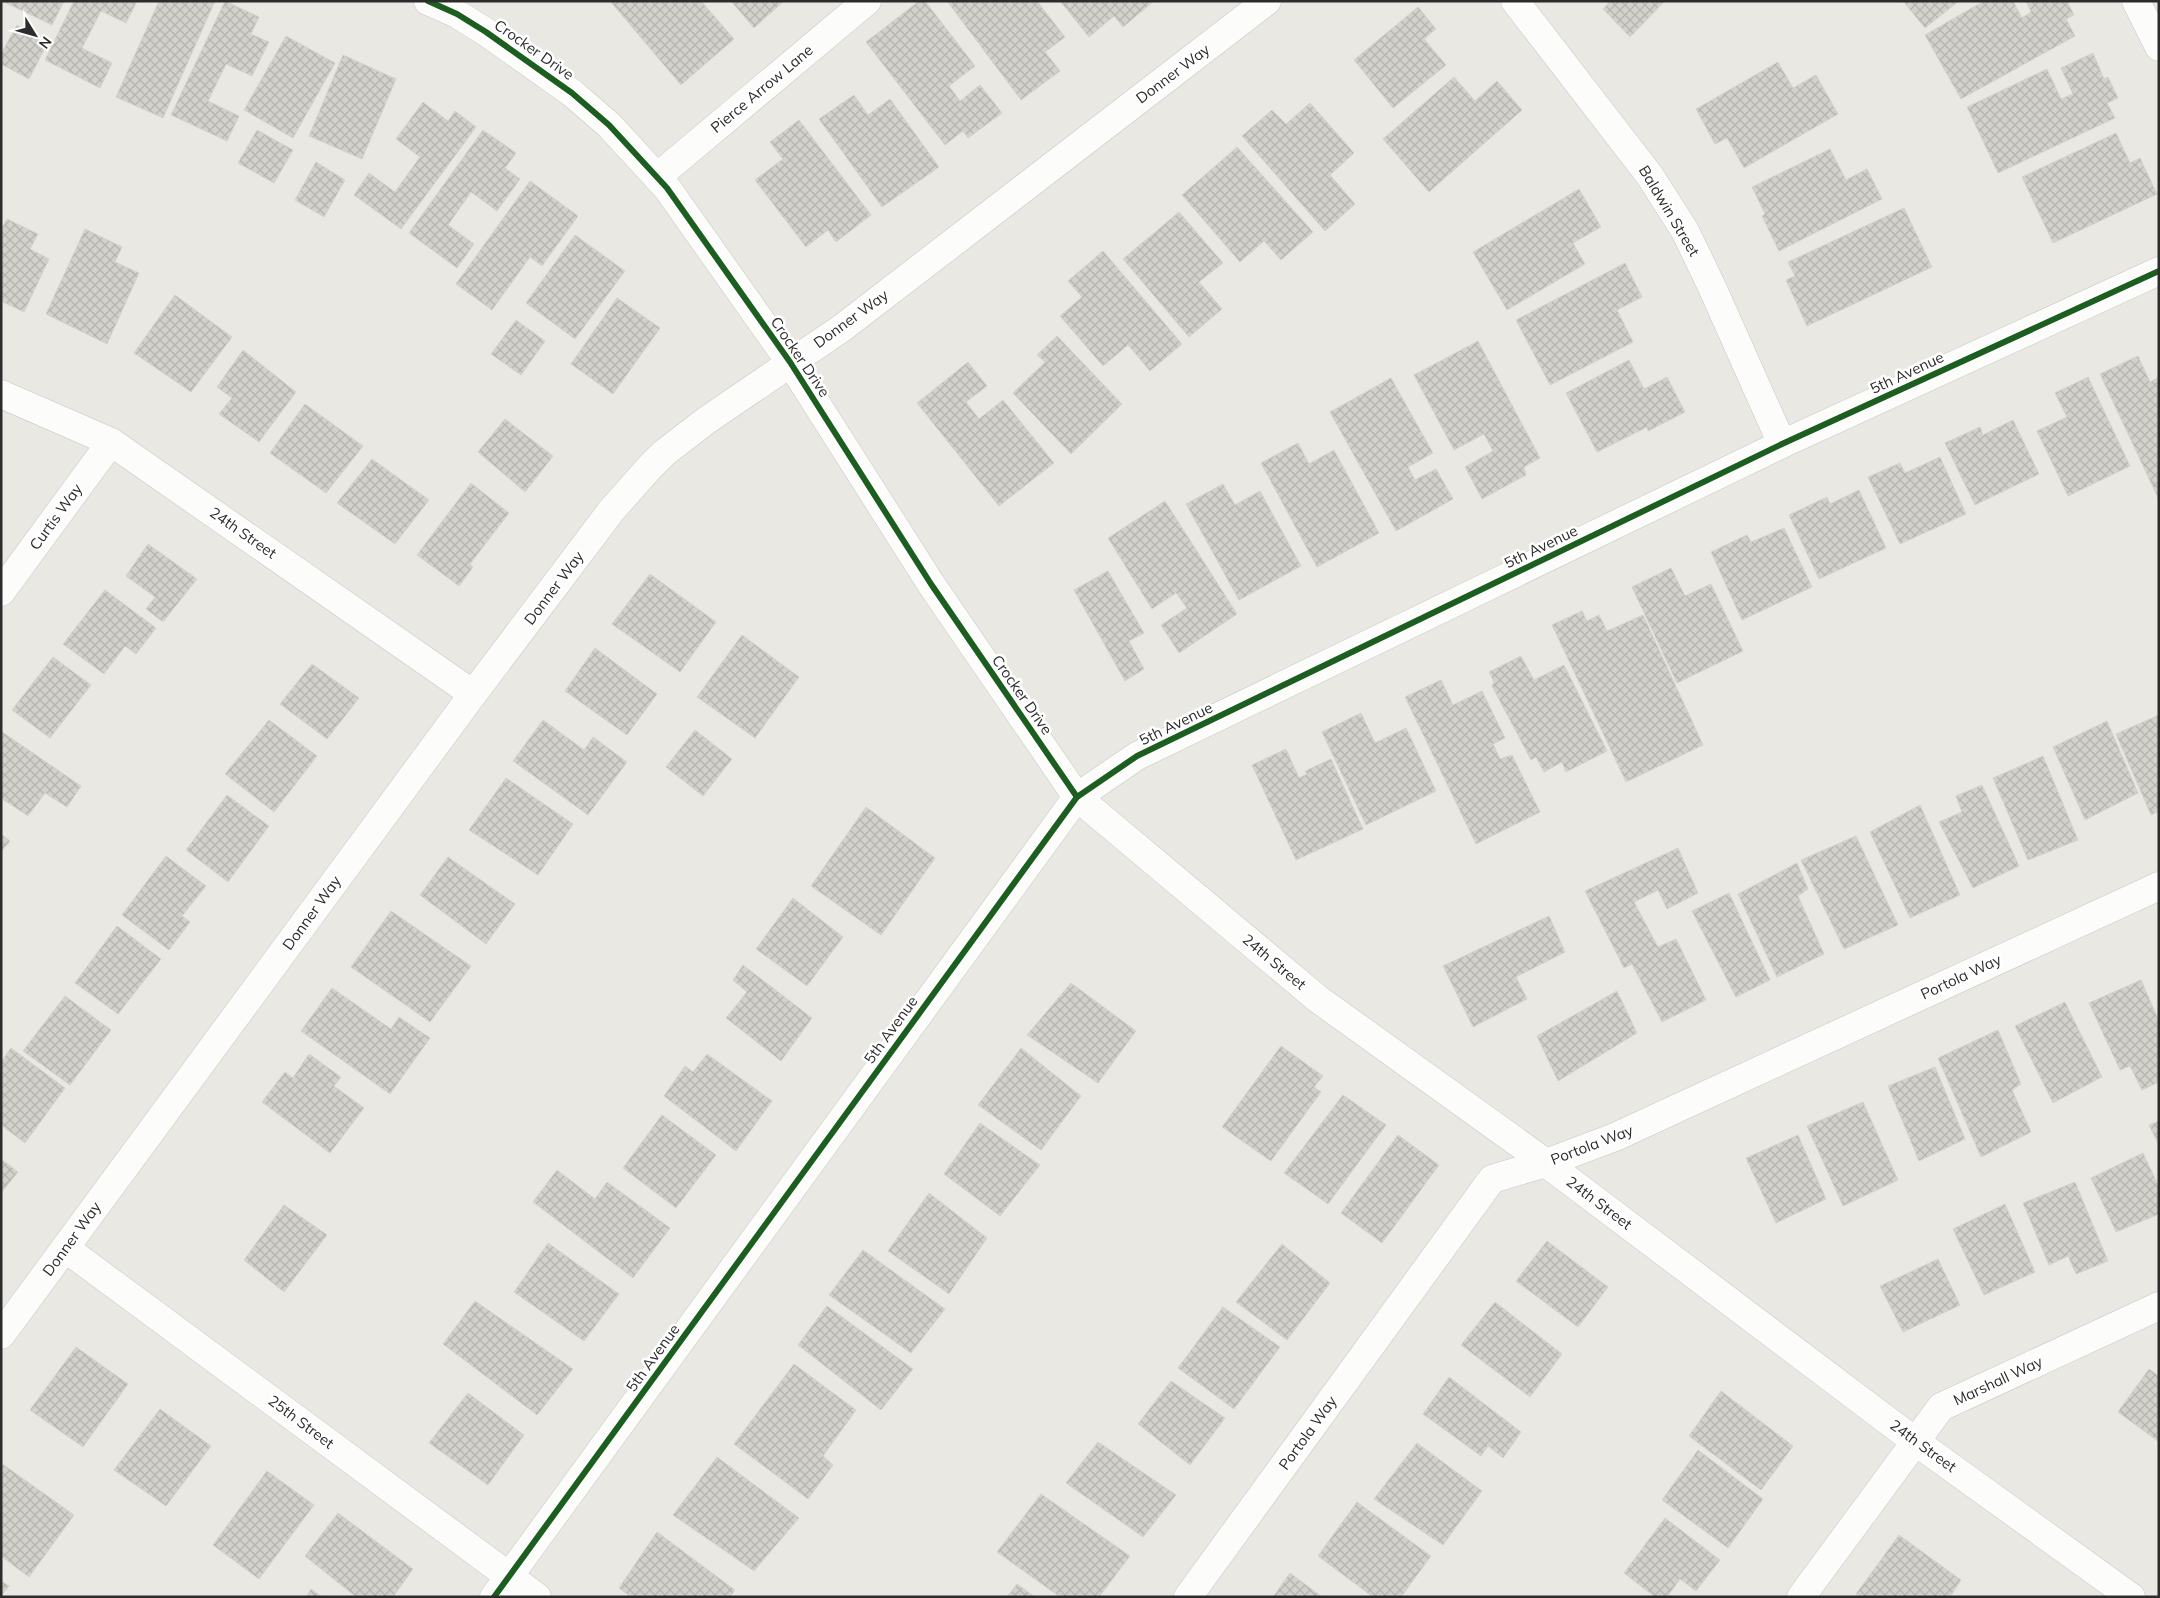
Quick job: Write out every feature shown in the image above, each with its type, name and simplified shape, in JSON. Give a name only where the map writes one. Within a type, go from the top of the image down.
[{"type":"street","name":"Crocker Drive","points":[[428,1],[457,14],[486,32],[572,93],[608,125],[657,177],[701,234],[790,362],[931,584],[1077,797]]},
{"type":"street","name":"Pierce Arrow Lane","points":[[657,177],[867,1]]},
{"type":"street","name":"Donner Way","points":[[1,1335],[473,694],[611,511],[649,468],[664,453],[699,426],[842,328],[1268,1]]},
{"type":"street","name":"Baldwin Street","points":[[1515,1],[1650,176],[1685,231],[1782,444]]},
{"type":"street","points":[[2136,1],[2159,47]]},
{"type":"street","name":"5th Avenue","points":[[502,1587],[1077,797],[1137,756],[1782,444],[2159,271]]},
{"type":"street","name":"24th Street","points":[[1,394],[111,442],[473,694]]},
{"type":"street","name":"Curtis Way","points":[[1,592],[111,442]]},
{"type":"street","name":"24th Street","points":[[1077,797],[1318,999],[1546,1163],[1916,1442],[2131,1597]]},
{"type":"street","name":"Portola Way","points":[[1188,1597],[1492,1179],[1546,1163],[1616,1138],[2159,886]]},
{"type":"street","name":"25th Street","points":[[65,1248],[502,1587],[537,1597]]},
{"type":"street","name":"Marshall Way","points":[[1801,1597],[1941,1407],[2159,1306]]},
{"type":"building","points":[[2,1],[64,1],[52,25]]},
{"type":"building","points":[[74,1],[137,1],[126,23],[101,11],[82,48],[112,63],[100,88],[45,60]]},
{"type":"building","points":[[159,1],[215,1],[163,118],[116,97]]},
{"type":"building","points":[[225,1],[259,17],[251,34],[269,42],[252,76],[226,64],[208,101],[239,116],[227,141],[171,115]]},
{"type":"building","points":[[610,1],[701,1],[734,39],[681,85]]},
{"type":"building","points":[[731,1],[784,1],[754,28]]},
{"type":"building","points":[[919,1],[925,1],[975,66],[949,86],[960,101],[980,85],[1002,113],[968,138],[963,131],[945,145],[866,42]]},
{"type":"building","points":[[947,1],[1037,1],[1065,37],[1045,52],[1060,71],[1021,100]]},
{"type":"building","points":[[1060,1],[1154,1],[1123,27],[1114,16],[1089,37]]},
{"type":"building","points":[[1610,1],[1665,1],[1630,37],[1603,9]]},
{"type":"building","points":[[1903,1],[1959,1],[1925,28]]},
{"type":"building","points":[[1984,1],[2013,1],[2022,18],[2031,12],[2026,1],[2067,1],[2074,15],[2066,19],[2075,36],[1961,99],[1925,35]]},
{"type":"building","points":[[1418,7],[1436,29],[1424,39],[1446,65],[1393,108],[1354,60]]},
{"type":"building","points":[[17,25],[48,42],[29,79],[1,64],[1,54]]},
{"type":"building","points":[[286,36],[335,63],[293,138],[244,110]]},
{"type":"building","points":[[2093,53],[2104,79],[2108,77],[2118,98],[2107,103],[2115,118],[1998,173],[1967,107],[2047,69],[2061,99],[2073,94],[2061,68]]},
{"type":"building","points":[[343,55],[396,79],[362,159],[309,136]]},
{"type":"building","points":[[1778,62],[1793,88],[1816,75],[1838,114],[1744,168],[1727,138],[1715,144],[1696,109]]},
{"type":"building","points":[[1454,77],[1475,101],[1497,81],[1522,110],[1429,192],[1383,139]]},
{"type":"building","points":[[854,95],[868,115],[890,99],[939,167],[882,207],[819,119]]},
{"type":"building","points":[[423,102],[448,121],[455,111],[476,127],[401,229],[354,195],[369,173],[395,192],[420,157],[396,139]]},
{"type":"building","points":[[1310,103],[1354,153],[1330,175],[1355,204],[1325,231],[1242,136],[1272,110],[1286,124]]},
{"type":"building","points":[[799,120],[871,215],[836,242],[828,230],[806,247],[755,180],[783,159],[770,142]]},
{"type":"building","points":[[257,130],[293,150],[274,183],[238,163]]},
{"type":"building","points":[[483,130],[516,153],[505,168],[520,179],[497,211],[471,192],[448,225],[474,244],[457,268],[409,233]]},
{"type":"building","points":[[2116,133],[2130,163],[2140,158],[2157,194],[2053,243],[2022,177]]},
{"type":"building","points":[[1237,147],[1313,232],[1281,260],[1264,241],[1240,262],[1182,195]]},
{"type":"building","points":[[1830,149],[1846,180],[1867,169],[1882,199],[1779,251],[1762,216],[1765,214],[1752,187]]},
{"type":"building","points":[[316,162],[345,180],[324,217],[295,200]]},
{"type":"building","points":[[530,181],[578,216],[542,266],[530,257],[492,310],[456,284]]},
{"type":"building","points":[[1579,189],[1601,227],[1573,243],[1585,264],[1507,310],[1473,252]]},
{"type":"building","points":[[1904,208],[1932,267],[1807,326],[1786,280],[1795,276],[1788,262]]},
{"type":"building","points":[[1179,212],[1223,263],[1199,282],[1222,309],[1189,337],[1123,259]]},
{"type":"building","points":[[7,219],[38,234],[30,249],[49,259],[24,312],[1,301],[1,230]]},
{"type":"building","points":[[85,229],[122,247],[115,262],[139,273],[107,344],[46,314]]},
{"type":"building","points":[[575,235],[625,271],[575,339],[526,303]]},
{"type":"building","points":[[1103,251],[1182,344],[1150,371],[1128,345],[1103,366],[1060,316],[1082,297],[1068,281]]},
{"type":"building","points":[[1625,263],[1642,297],[1617,310],[1633,342],[1550,385],[1516,320]]},
{"type":"building","points":[[175,295],[232,337],[191,392],[134,353]]},
{"type":"building","points":[[617,298],[660,328],[613,394],[571,364]]},
{"type":"building","points":[[516,320],[545,341],[521,375],[491,354]]},
{"type":"building","points":[[1057,336],[1122,404],[1071,454],[1013,393],[1045,362],[1037,355]]},
{"type":"building","points":[[1478,341],[1540,458],[1524,467],[1526,475],[1482,499],[1465,467],[1493,451],[1484,434],[1454,450],[1414,375]]},
{"type":"building","points":[[243,350],[296,392],[259,442],[219,414],[232,398],[217,387]]},
{"type":"building","points":[[2138,356],[2150,382],[2159,377],[2159,500],[2100,374]]},
{"type":"building","points":[[1629,360],[1644,389],[1667,377],[1685,412],[1648,431],[1647,427],[1597,452],[1566,393]]},
{"type":"building","points":[[968,362],[987,386],[966,402],[979,419],[1003,400],[1054,463],[999,506],[917,403]]},
{"type":"building","points":[[2088,377],[2130,466],[2068,496],[2037,431],[2067,417],[2055,393]]},
{"type":"building","points":[[1391,378],[1433,453],[1408,467],[1415,480],[1436,469],[1453,499],[1396,531],[1330,412]]},
{"type":"building","points":[[305,404],[363,446],[326,493],[270,453]]},
{"type":"building","points":[[505,419],[553,456],[525,492],[478,452]]},
{"type":"building","points":[[2013,420],[2039,474],[1975,505],[1945,443],[1980,427],[1983,435]]},
{"type":"building","points":[[1298,443],[1309,464],[1334,450],[1379,533],[1317,567],[1261,463]]},
{"type":"building","points":[[1940,457],[1966,514],[1900,544],[1868,477],[1900,463],[1905,473]]},
{"type":"building","points":[[372,459],[429,500],[395,544],[337,503]]},
{"type":"building","points":[[471,483],[509,513],[470,564],[473,567],[459,586],[417,555]]},
{"type":"building","points":[[1223,484],[1235,505],[1260,491],[1301,566],[1239,600],[1186,504]]},
{"type":"building","points":[[1859,490],[1886,548],[1819,579],[1789,515],[1827,497],[1830,504]]},
{"type":"building","points":[[1165,501],[1237,614],[1179,653],[1161,625],[1187,608],[1176,593],[1152,609],[1108,538]]},
{"type":"building","points":[[1784,528],[1812,587],[1742,620],[1711,552],[1747,535],[1751,542]]},
{"type":"building","points":[[148,544],[197,579],[163,622],[146,609],[155,597],[126,576]]},
{"type":"building","points":[[1671,568],[1685,596],[1711,584],[1743,651],[1677,683],[1632,587]]},
{"type":"building","points":[[1108,571],[1144,633],[1129,641],[1144,669],[1125,681],[1074,590]]},
{"type":"building","points":[[650,574],[716,622],[680,672],[612,624]]},
{"type":"building","points":[[105,590],[156,628],[136,654],[125,646],[104,674],[63,644]]},
{"type":"building","points":[[1582,611],[1587,621],[1599,615],[1607,631],[1643,615],[1703,745],[1626,782],[1552,625]]},
{"type":"building","points":[[742,635],[799,677],[755,738],[697,697]]},
{"type":"building","points":[[595,648],[657,694],[627,735],[565,691]]},
{"type":"building","points":[[1521,656],[1534,680],[1564,665],[1607,751],[1566,772],[1562,762],[1544,772],[1536,757],[1531,760],[1492,686],[1494,682],[1489,672]]},
{"type":"building","points":[[53,657],[91,685],[50,738],[12,710]]},
{"type":"building","points":[[312,664],[359,698],[327,739],[280,704]]},
{"type":"building","points":[[1441,680],[1453,705],[1482,691],[1505,738],[1493,744],[1500,759],[1512,755],[1540,812],[1476,844],[1405,697]]},
{"type":"building","points":[[1361,713],[1375,743],[1406,728],[1436,791],[1366,825],[1322,732]]},
{"type":"building","points":[[2159,715],[2159,811],[2151,815],[2116,734]]},
{"type":"building","points":[[269,720],[317,756],[274,812],[225,774]]},
{"type":"building","points":[[543,720],[584,750],[593,737],[627,762],[588,815],[513,761]]},
{"type":"building","points":[[2107,721],[2138,793],[2085,820],[2053,747]]},
{"type":"building","points":[[695,730],[732,759],[703,796],[666,767]]},
{"type":"building","points":[[1,731],[81,786],[67,807],[45,793],[28,816],[1,798]]},
{"type":"building","points":[[1286,749],[1299,778],[1307,774],[1305,771],[1331,759],[1363,829],[1296,860],[1252,765]]},
{"type":"building","points":[[2043,756],[2078,840],[2028,860],[1993,778]]},
{"type":"building","points":[[506,778],[573,824],[538,875],[469,830]]},
{"type":"building","points":[[1982,785],[2019,866],[1973,888],[1939,822],[1962,812],[1956,796]]},
{"type":"building","points":[[227,795],[269,826],[228,882],[186,850]]},
{"type":"building","points":[[1920,805],[1960,895],[1910,918],[1870,832]]},
{"type":"building","points":[[866,807],[935,858],[881,935],[811,886]]},
{"type":"building","points":[[1,834],[10,841],[1,852]]},
{"type":"building","points":[[1856,836],[1898,925],[1844,949],[1801,860]]},
{"type":"building","points":[[1678,848],[1698,893],[1667,909],[1658,890],[1634,902],[1658,947],[1676,939],[1706,1000],[1662,1022],[1632,964],[1624,968],[1585,891]]},
{"type":"building","points":[[166,856],[206,886],[182,916],[190,922],[169,950],[122,915]]},
{"type":"building","points":[[448,857],[515,904],[486,944],[420,895]]},
{"type":"building","points":[[1797,863],[1808,889],[1798,896],[1824,954],[1777,977],[1738,894]]},
{"type":"building","points":[[1729,893],[1770,980],[1736,997],[1692,911]]},
{"type":"building","points":[[793,898],[843,937],[807,986],[756,949]]},
{"type":"building","points":[[391,911],[471,966],[430,1022],[351,967]]},
{"type":"building","points":[[1549,916],[1565,952],[1516,977],[1527,999],[1473,1027],[1443,966]]},
{"type":"building","points":[[117,926],[161,959],[118,1014],[75,983]]},
{"type":"building","points":[[743,965],[812,1018],[781,1061],[726,1018],[747,992],[733,980]]},
{"type":"building","points":[[2141,980],[2159,1021],[2159,1082],[2142,1090],[2130,1066],[2120,1070],[2089,1003]]},
{"type":"building","points":[[1071,983],[1136,1031],[1098,1083],[1027,1035]]},
{"type":"building","points":[[332,988],[391,1029],[399,1017],[430,1038],[390,1094],[301,1031]]},
{"type":"building","points":[[1617,991],[1637,1033],[1558,1081],[1537,1036]]},
{"type":"building","points":[[65,996],[111,1030],[70,1085],[23,1051]]},
{"type":"building","points":[[2065,1002],[2102,1077],[2053,1103],[2015,1026]]},
{"type":"building","points":[[1998,1030],[2021,1084],[2012,1090],[2031,1132],[1981,1157],[1938,1058]]},
{"type":"building","points":[[1281,1046],[1323,1076],[1314,1087],[1321,1092],[1271,1161],[1222,1127]]},
{"type":"building","points":[[11,1048],[65,1088],[25,1143],[1,1125],[1,1062]]},
{"type":"building","points":[[1021,1048],[1081,1096],[1041,1150],[978,1105]]},
{"type":"building","points":[[309,1054],[341,1077],[334,1086],[364,1108],[330,1153],[262,1102],[285,1072],[293,1078]]},
{"type":"building","points":[[707,1054],[772,1101],[736,1151],[664,1096],[685,1066],[693,1072]]},
{"type":"building","points":[[1935,1067],[1965,1139],[1919,1161],[1888,1086]]},
{"type":"building","points":[[1343,1095],[1386,1125],[1328,1204],[1284,1173]]},
{"type":"building","points":[[1863,1102],[1898,1180],[1843,1206],[1807,1126]]},
{"type":"building","points":[[662,1115],[716,1155],[676,1208],[623,1168]]},
{"type":"building","points":[[2159,1121],[2159,1145],[2149,1125]]},
{"type":"building","points":[[980,1123],[1040,1165],[1000,1216],[944,1174]]},
{"type":"building","points":[[1398,1135],[1439,1165],[1382,1243],[1341,1213]]},
{"type":"building","points":[[1798,1135],[1826,1199],[1776,1223],[1746,1158]]},
{"type":"building","points":[[2143,1153],[2159,1187],[2159,1214],[2116,1232],[2091,1178]]},
{"type":"building","points":[[1,1159],[18,1172],[1,1193]]},
{"type":"building","points":[[557,1170],[595,1199],[607,1182],[670,1228],[633,1278],[533,1202]]},
{"type":"building","points":[[2075,1182],[2108,1261],[2076,1274],[2068,1256],[2049,1265],[2023,1203]]},
{"type":"building","points":[[929,1193],[987,1238],[949,1294],[888,1251]]},
{"type":"building","points":[[2005,1204],[2035,1272],[1984,1295],[1953,1229]]},
{"type":"building","points":[[284,1205],[327,1235],[284,1292],[244,1260]]},
{"type":"building","points":[[1547,1241],[1608,1287],[1578,1327],[1516,1281]]},
{"type":"building","points":[[548,1243],[619,1294],[584,1341],[514,1292]]},
{"type":"building","points":[[1282,1244],[1330,1283],[1287,1340],[1236,1302]]},
{"type":"building","points":[[863,1250],[945,1309],[911,1353],[829,1295]]},
{"type":"building","points":[[1938,1259],[1960,1305],[1903,1332],[1880,1286]]},
{"type":"building","points":[[475,1301],[573,1369],[537,1415],[443,1344]]},
{"type":"building","points":[[1495,1302],[1562,1354],[1530,1397],[1461,1345]]},
{"type":"building","points":[[827,1306],[913,1369],[881,1410],[798,1345]]},
{"type":"building","points":[[1223,1307],[1280,1347],[1234,1409],[1178,1368]]},
{"type":"building","points":[[76,1347],[128,1384],[83,1447],[30,1410]]},
{"type":"building","points":[[794,1364],[856,1410],[823,1456],[833,1465],[808,1499],[734,1444]]},
{"type":"building","points":[[2149,1369],[2159,1376],[2159,1442],[2118,1412]]},
{"type":"building","points":[[1449,1377],[1521,1432],[1503,1458],[1488,1446],[1481,1456],[1423,1414]]},
{"type":"building","points":[[1171,1381],[1225,1418],[1190,1465],[1138,1424]]},
{"type":"building","points":[[1721,1391],[1793,1446],[1761,1490],[1689,1436]]},
{"type":"building","points":[[468,1393],[524,1435],[488,1485],[429,1443]]},
{"type":"building","points":[[160,1409],[211,1446],[166,1506],[114,1470]]},
{"type":"building","points":[[1098,1442],[1176,1495],[1143,1537],[1066,1483]]},
{"type":"building","points":[[1417,1443],[1482,1491],[1443,1545],[1374,1499]]},
{"type":"building","points":[[1698,1450],[1763,1499],[1728,1548],[1662,1500]]},
{"type":"building","points":[[717,1457],[799,1518],[754,1571],[673,1515]]},
{"type":"building","points":[[1,1463],[74,1515],[29,1577],[1,1556]]},
{"type":"building","points":[[267,1471],[314,1505],[259,1579],[213,1545]]},
{"type":"building","points":[[1041,1494],[1130,1556],[1099,1597],[1060,1597],[997,1552]]},
{"type":"building","points":[[1357,1502],[1431,1556],[1401,1597],[1373,1597],[1318,1556]]},
{"type":"building","points":[[338,1513],[413,1569],[393,1597],[356,1597],[305,1556]]},
{"type":"building","points":[[1665,1518],[1720,1560],[1696,1591],[1680,1579],[1667,1597],[1655,1597],[1624,1573]]},
{"type":"building","points":[[657,1532],[735,1590],[730,1597],[631,1597],[619,1588]]},
{"type":"building","points":[[1899,1535],[1961,1580],[1950,1597],[1861,1597],[1856,1594]]},
{"type":"building","points":[[1290,1573],[1322,1597],[1273,1597]]},
{"type":"building","points":[[1,1581],[9,1586],[1,1596]]},
{"type":"building","points":[[1017,1584],[1035,1597],[1007,1597]]},
{"type":"building","points":[[311,1589],[322,1597],[306,1597]]},
{"type":"cycle path","points":[[428,1],[457,14],[486,32],[572,93],[609,125],[667,188],[790,362],[931,584],[1077,797]]},
{"type":"cycle path","points":[[494,1597],[1077,797],[1137,756],[1782,444],[2159,271]]}]
